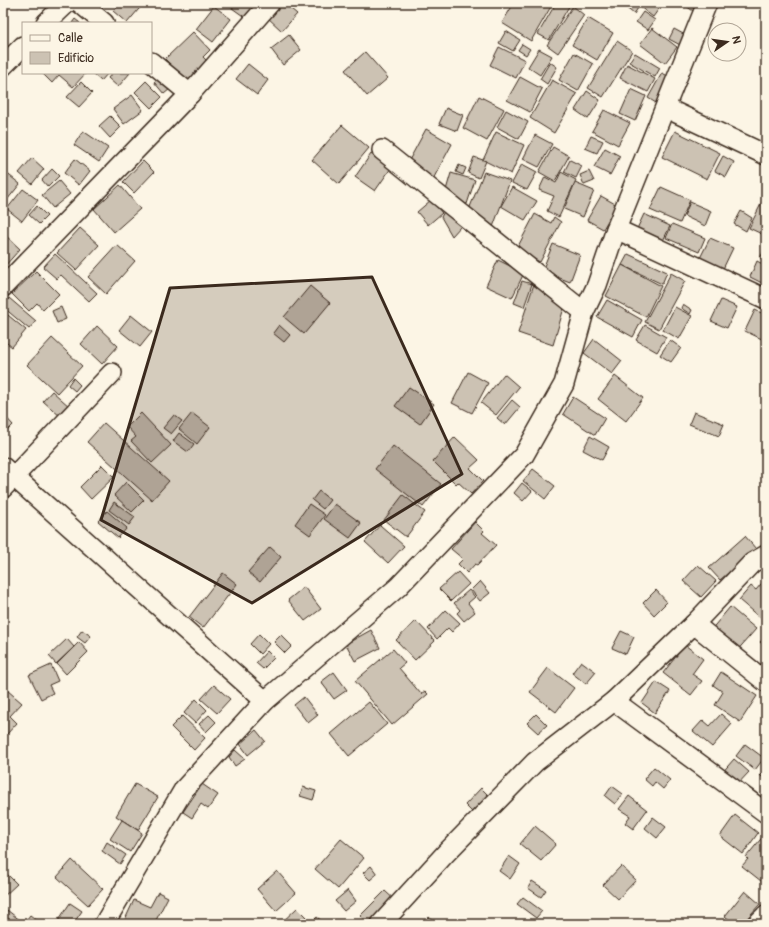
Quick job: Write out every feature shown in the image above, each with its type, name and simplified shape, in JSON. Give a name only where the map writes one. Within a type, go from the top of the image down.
[{"type":"street","points":[[47,22],[67,3]]},
{"type":"street","points":[[80,3],[103,22]]},
{"type":"street","points":[[3,287],[190,94],[270,3]]},
{"type":"street","points":[[104,924],[184,789],[266,701],[398,587],[524,455],[564,384],[584,312],[597,285],[616,230],[707,3]]},
{"type":"street","points":[[3,66],[22,47]]},
{"type":"street","points":[[152,63],[190,94]]},
{"type":"street","points":[[666,108],[766,155]]},
{"type":"street","points":[[382,150],[584,312]]},
{"type":"street","points":[[616,230],[766,299]]},
{"type":"street","points":[[112,372],[6,477],[266,701]]},
{"type":"street","points":[[381,924],[446,853],[535,762],[614,701],[694,624],[752,563],[766,555]]},
{"type":"street","points":[[694,624],[766,682]]},
{"type":"street","points":[[614,701],[766,813]]},
{"type":"street","points":[[757,924],[766,915]]},
{"type":"highlighted area","points":[[372,277],[462,474],[252,603],[101,520],[170,288]]},
{"type":"building","points":[[120,3],[144,3],[128,22],[126,22],[113,11]]},
{"type":"building","points":[[225,3],[252,3],[256,5],[246,18]]},
{"type":"building","points":[[279,3],[284,3],[297,14],[282,31],[267,17]]},
{"type":"building","points":[[514,3],[553,3],[531,41],[502,23]]},
{"type":"building","points":[[556,3],[571,3],[549,40],[538,34]]},
{"type":"building","points":[[605,3],[617,3],[612,9]]},
{"type":"building","points":[[629,3],[632,3],[638,8],[634,14],[625,7]]},
{"type":"building","points":[[635,3],[663,3],[653,17]]},
{"type":"building","points":[[674,3],[703,3],[699,15],[683,4],[680,8]]},
{"type":"building","points":[[214,6],[231,19],[213,42],[196,29]]},
{"type":"building","points":[[573,6],[584,15],[558,53],[547,45]]},
{"type":"building","points":[[643,12],[655,20],[648,30],[636,22]]},
{"type":"building","points":[[588,18],[613,33],[597,60],[572,45]]},
{"type":"building","points":[[652,28],[677,47],[665,63],[640,44]]},
{"type":"building","points":[[674,29],[687,36],[682,46],[669,39]]},
{"type":"building","points":[[506,31],[520,40],[513,51],[499,43]]},
{"type":"building","points":[[193,32],[210,50],[203,57],[208,62],[188,82],[165,59]]},
{"type":"building","points":[[289,35],[301,50],[283,65],[271,49]]},
{"type":"building","points":[[617,41],[632,51],[603,97],[588,88]]},
{"type":"building","points":[[522,44],[530,49],[526,55],[518,50]]},
{"type":"building","points":[[499,47],[525,60],[516,78],[490,65]]},
{"type":"building","points":[[539,49],[552,56],[540,75],[528,67]]},
{"type":"building","points":[[365,52],[388,78],[367,96],[345,70]]},
{"type":"building","points":[[574,53],[593,64],[578,91],[559,80]]},
{"type":"building","points":[[635,53],[660,68],[655,77],[629,62]]},
{"type":"building","points":[[550,62],[557,67],[547,84],[540,79]]},
{"type":"building","points":[[248,64],[268,80],[257,95],[236,79]]},
{"type":"building","points":[[627,64],[655,79],[648,92],[620,78]]},
{"type":"building","points":[[662,73],[670,77],[656,103],[648,98]]},
{"type":"building","points":[[43,74],[85,74],[73,87],[59,75],[52,83]]},
{"type":"building","points":[[93,74],[107,74],[101,81]]},
{"type":"building","points":[[111,74],[129,74],[118,87],[108,78]]},
{"type":"building","points":[[160,77],[170,89],[164,94],[154,82]]},
{"type":"building","points":[[520,77],[542,89],[530,112],[507,100]]},
{"type":"building","points":[[552,80],[577,94],[554,133],[530,118]]},
{"type":"building","points":[[146,81],[162,97],[151,108],[135,92]]},
{"type":"building","points":[[81,82],[92,93],[79,107],[67,97]]},
{"type":"building","points":[[631,89],[646,96],[635,121],[620,114]]},
{"type":"building","points":[[587,91],[600,100],[588,119],[575,110]]},
{"type":"building","points":[[132,95],[143,110],[124,124],[113,109]]},
{"type":"building","points":[[479,96],[504,109],[487,141],[463,128]]},
{"type":"building","points":[[446,108],[463,115],[457,131],[439,124]]},
{"type":"building","points":[[506,110],[528,122],[519,139],[497,127]]},
{"type":"building","points":[[604,110],[630,123],[618,145],[592,131]]},
{"type":"building","points":[[110,116],[121,127],[110,138],[99,126]]},
{"type":"building","points":[[342,125],[369,148],[339,184],[312,160]]},
{"type":"building","points":[[426,129],[452,144],[432,181],[406,166]]},
{"type":"building","points":[[83,131],[108,148],[99,162],[74,145]]},
{"type":"building","points":[[675,131],[720,153],[707,179],[662,157]]},
{"type":"building","points":[[496,132],[524,145],[511,174],[483,160]]},
{"type":"building","points":[[535,135],[552,144],[539,167],[523,159]]},
{"type":"building","points":[[591,136],[603,141],[597,153],[585,148]]},
{"type":"building","points":[[553,147],[569,156],[555,181],[539,172]]},
{"type":"building","points":[[605,148],[620,156],[610,175],[594,167]]},
{"type":"building","points":[[371,154],[391,168],[375,191],[355,177]]},
{"type":"building","points":[[723,156],[734,162],[726,177],[715,171]]},
{"type":"building","points":[[474,157],[486,161],[479,178],[468,173]]},
{"type":"building","points":[[32,158],[44,169],[32,184],[19,173]]},
{"type":"building","points":[[75,159],[90,171],[79,185],[64,173]]},
{"type":"building","points":[[570,160],[582,166],[576,178],[564,172]]},
{"type":"building","points":[[143,161],[154,172],[134,193],[123,182]]},
{"type":"building","points":[[522,164],[537,172],[527,190],[512,183]]},
{"type":"building","points":[[459,165],[466,168],[463,175],[456,172]]},
{"type":"building","points":[[52,169],[59,176],[48,187],[42,180]]},
{"type":"building","points":[[589,171],[594,181],[584,185],[580,175]]},
{"type":"building","points":[[5,172],[20,184],[7,200],[3,197],[3,175]]},
{"type":"building","points":[[484,172],[510,181],[493,227],[466,217]]},
{"type":"building","points":[[561,172],[576,180],[559,217],[547,211],[554,196],[539,190],[545,177],[556,183]]},
{"type":"building","points":[[451,173],[475,180],[467,204],[444,197]]},
{"type":"building","points":[[59,181],[70,194],[53,208],[42,195]]},
{"type":"building","points":[[575,183],[594,191],[583,217],[564,209]]},
{"type":"building","points":[[120,185],[140,209],[114,232],[94,209]]},
{"type":"building","points":[[512,187],[537,201],[525,220],[501,206]]},
{"type":"building","points":[[661,187],[690,200],[680,223],[650,210]]},
{"type":"building","points":[[23,189],[38,200],[22,221],[7,209]]},
{"type":"building","points":[[766,194],[766,236],[749,228]]},
{"type":"building","points":[[601,196],[617,205],[603,229],[587,220]]},
{"type":"building","points":[[431,200],[442,213],[428,225],[417,212]]},
{"type":"building","points":[[690,202],[711,211],[705,226],[684,216]]},
{"type":"building","points":[[37,206],[47,216],[39,224],[29,215]]},
{"type":"building","points":[[445,210],[461,226],[452,236],[441,217]]},
{"type":"building","points":[[741,211],[752,218],[746,231],[734,224]]},
{"type":"building","points":[[535,214],[551,223],[554,217],[561,222],[540,262],[516,250]]},
{"type":"building","points":[[644,214],[670,226],[661,245],[635,233]]},
{"type":"building","points":[[672,224],[705,238],[699,252],[666,238]]},
{"type":"building","points":[[80,228],[99,245],[76,270],[57,253]]},
{"type":"building","points":[[3,233],[20,249],[4,267],[3,266]]},
{"type":"building","points":[[710,238],[733,248],[721,273],[698,262]]},
{"type":"building","points":[[553,244],[580,255],[570,282],[542,271]]},
{"type":"building","points":[[117,245],[135,261],[106,294],[88,277]]},
{"type":"building","points":[[766,247],[766,261],[760,258]]},
{"type":"building","points":[[55,254],[97,293],[89,301],[61,275],[57,279],[43,267]]},
{"type":"building","points":[[628,254],[667,272],[662,284],[622,265]]},
{"type":"building","points":[[498,260],[524,273],[512,298],[486,286]]},
{"type":"building","points":[[757,261],[766,266],[766,285],[750,277]]},
{"type":"building","points":[[622,265],[661,286],[646,317],[606,296]]},
{"type":"building","points":[[36,271],[59,294],[43,310],[37,303],[29,311],[12,294]]},
{"type":"building","points":[[671,273],[685,281],[659,329],[645,322]]},
{"type":"building","points":[[522,281],[532,284],[524,307],[514,303]]},
{"type":"building","points":[[535,281],[566,301],[553,345],[518,333]]},
{"type":"building","points":[[310,286],[330,303],[304,334],[284,317]]},
{"type":"building","points":[[9,298],[36,321],[29,329],[3,307]]},
{"type":"building","points":[[607,300],[642,320],[633,337],[597,317]]},
{"type":"building","points":[[721,300],[737,307],[727,328],[711,321]]},
{"type":"building","points":[[683,304],[692,310],[690,314],[681,308]]},
{"type":"building","points":[[61,307],[66,319],[57,323],[52,311]]},
{"type":"building","points":[[675,307],[692,316],[679,339],[663,330]]},
{"type":"building","points":[[755,310],[766,315],[766,341],[745,331]]},
{"type":"building","points":[[3,311],[26,330],[12,347],[3,340]]},
{"type":"building","points":[[131,315],[152,332],[140,347],[119,330]]},
{"type":"building","points":[[279,325],[290,335],[284,342],[273,333]]},
{"type":"building","points":[[645,325],[666,337],[657,352],[636,340]]},
{"type":"building","points":[[97,326],[118,346],[102,364],[81,344]]},
{"type":"building","points":[[52,338],[82,366],[57,393],[27,365]]},
{"type":"building","points":[[594,339],[622,361],[612,374],[584,353]]},
{"type":"building","points":[[670,340],[681,348],[671,362],[660,355]]},
{"type":"building","points":[[468,372],[488,383],[472,413],[452,403]]},
{"type":"building","points":[[504,374],[519,387],[496,415],[481,403]]},
{"type":"building","points":[[615,376],[643,398],[626,421],[598,399]]},
{"type":"building","points":[[73,378],[80,385],[75,391],[68,385]]},
{"type":"building","points":[[409,387],[434,404],[420,424],[395,406]]},
{"type":"building","points":[[52,391],[70,407],[61,417],[43,401]]},
{"type":"building","points":[[573,397],[605,418],[595,435],[563,414]]},
{"type":"building","points":[[512,400],[520,407],[505,425],[497,418]]},
{"type":"building","points":[[694,412],[724,424],[719,436],[689,424]]},
{"type":"building","points":[[141,413],[171,445],[152,463],[131,441],[136,437],[127,427]]},
{"type":"building","points":[[192,413],[210,427],[197,444],[179,429]]},
{"type":"building","points":[[3,414],[13,425],[3,435]]},
{"type":"building","points":[[174,415],[182,421],[171,434],[163,428]]},
{"type":"building","points":[[104,423],[169,481],[152,500],[87,442]]},
{"type":"building","points":[[179,433],[194,444],[188,452],[173,441]]},
{"type":"building","points":[[590,436],[609,447],[602,460],[583,450]]},
{"type":"building","points":[[455,437],[479,460],[470,468],[483,481],[471,494],[458,482],[456,484],[433,461]]},
{"type":"building","points":[[393,446],[441,484],[423,507],[375,469]]},
{"type":"building","points":[[102,465],[114,477],[91,499],[80,487]]},
{"type":"building","points":[[533,469],[555,486],[545,499],[523,481]]},
{"type":"building","points":[[126,482],[144,500],[132,512],[114,495]]},
{"type":"building","points":[[522,483],[532,491],[523,501],[514,493]]},
{"type":"building","points":[[319,491],[330,500],[323,509],[312,500]]},
{"type":"building","points":[[403,495],[425,512],[406,537],[384,520]]},
{"type":"building","points":[[114,502],[135,517],[129,525],[109,510]]},
{"type":"building","points":[[309,504],[325,515],[310,535],[295,524]]},
{"type":"building","points":[[335,504],[361,523],[350,538],[324,519]]},
{"type":"building","points":[[107,511],[127,528],[118,538],[98,521]]},
{"type":"building","points":[[475,522],[484,531],[482,533],[496,545],[467,573],[458,564],[463,559],[451,549]]},
{"type":"building","points":[[380,525],[404,546],[388,563],[365,542]]},
{"type":"building","points":[[745,536],[756,549],[720,580],[709,568]]},
{"type":"building","points":[[270,547],[281,557],[260,582],[248,572]]},
{"type":"building","points":[[698,565],[716,581],[701,597],[683,581]]},
{"type":"building","points":[[458,572],[469,584],[451,601],[439,589]]},
{"type":"building","points":[[223,573],[237,584],[203,628],[189,617]]},
{"type":"building","points":[[766,578],[766,623],[739,600],[751,586],[756,590]]},
{"type":"building","points":[[480,581],[490,593],[480,601],[471,590]]},
{"type":"building","points":[[304,587],[321,609],[305,621],[288,600]]},
{"type":"building","points":[[469,590],[475,597],[468,603],[475,612],[464,621],[457,613],[460,610],[454,603]]},
{"type":"building","points":[[656,590],[667,602],[654,615],[643,603]]},
{"type":"building","points":[[730,607],[756,629],[735,653],[710,631]]},
{"type":"building","points":[[446,610],[460,623],[452,632],[448,628],[437,639],[428,629]]},
{"type":"building","points":[[416,621],[435,641],[415,660],[396,640]]},
{"type":"building","points":[[82,630],[91,636],[85,643],[77,637]]},
{"type":"building","points":[[371,630],[380,648],[355,661],[346,644]]},
{"type":"building","points":[[621,631],[634,637],[626,654],[612,648]]},
{"type":"building","points":[[259,634],[269,644],[260,654],[250,644]]},
{"type":"building","points":[[281,635],[292,646],[285,653],[274,642]]},
{"type":"building","points":[[766,636],[766,648],[760,642]]},
{"type":"building","points":[[67,639],[74,647],[56,664],[49,656]]},
{"type":"building","points":[[79,642],[88,652],[66,674],[57,664]]},
{"type":"building","points":[[685,645],[703,659],[692,674],[702,681],[691,695],[663,673]]},
{"type":"building","points":[[393,649],[405,663],[399,668],[421,694],[425,691],[428,694],[392,725],[355,681]]},
{"type":"building","points":[[267,651],[274,658],[263,669],[256,663]]},
{"type":"building","points":[[581,661],[596,672],[586,684],[572,673]]},
{"type":"building","points":[[766,661],[766,678],[758,666]]},
{"type":"building","points":[[51,665],[58,681],[49,685],[53,693],[41,699],[29,675]]},
{"type":"building","points":[[548,668],[574,688],[556,712],[530,692]]},
{"type":"building","points":[[334,672],[347,690],[334,699],[321,682]]},
{"type":"building","points":[[721,672],[757,696],[740,722],[715,705],[723,692],[713,685]]},
{"type":"building","points":[[656,682],[670,691],[655,713],[642,703]]},
{"type":"building","points":[[214,685],[230,699],[217,713],[201,699]]},
{"type":"building","points":[[7,690],[22,703],[10,716],[17,723],[7,734],[3,730],[3,694]]},
{"type":"building","points":[[304,697],[318,715],[308,723],[294,705]]},
{"type":"building","points":[[196,699],[207,710],[195,723],[184,713]]},
{"type":"building","points":[[369,702],[387,724],[349,756],[331,734]]},
{"type":"building","points":[[536,714],[547,725],[538,733],[527,723]]},
{"type":"building","points":[[721,714],[732,724],[712,747],[693,731],[703,720],[710,726]]},
{"type":"building","points":[[209,715],[216,722],[206,732],[199,724]]},
{"type":"building","points":[[182,716],[205,738],[194,750],[171,727]]},
{"type":"building","points":[[256,730],[265,741],[248,755],[240,744]]},
{"type":"building","points":[[745,744],[764,758],[755,770],[736,756]]},
{"type":"building","points":[[235,750],[245,759],[235,766],[229,757]]},
{"type":"building","points":[[734,759],[749,772],[735,787],[721,774]]},
{"type":"building","points":[[654,767],[670,780],[663,789],[655,782],[652,786],[644,779]]},
{"type":"building","points":[[766,769],[766,777],[764,779],[760,775]]},
{"type":"building","points":[[135,784],[158,797],[138,830],[116,816]]},
{"type":"building","points":[[202,784],[218,795],[208,809],[201,804],[192,818],[183,812]]},
{"type":"building","points":[[612,786],[623,794],[615,804],[605,796]]},
{"type":"building","points":[[303,787],[316,791],[313,800],[300,796]]},
{"type":"building","points":[[481,788],[493,800],[477,817],[465,805]]},
{"type":"building","points":[[629,796],[647,810],[633,829],[625,823],[630,816],[619,809]]},
{"type":"building","points":[[735,815],[758,833],[743,854],[720,836]]},
{"type":"building","points":[[653,817],[666,827],[657,838],[645,828]]},
{"type":"building","points":[[122,820],[142,833],[130,852],[110,839]]},
{"type":"building","points":[[535,826],[556,844],[541,861],[520,844]]},
{"type":"building","points":[[765,834],[766,885],[742,866],[748,859],[746,857]]},
{"type":"building","points":[[341,839],[364,858],[338,889],[315,869]]},
{"type":"building","points":[[107,842],[126,855],[120,864],[102,851]]},
{"type":"building","points":[[509,856],[520,864],[510,879],[499,871]]},
{"type":"building","points":[[72,860],[103,889],[88,905],[57,877]]},
{"type":"building","points":[[371,866],[377,874],[370,880],[363,873]]},
{"type":"building","points":[[621,866],[636,880],[618,899],[603,885]]},
{"type":"building","points":[[3,870],[17,884],[3,897]]},
{"type":"building","points":[[277,871],[296,893],[276,911],[257,889]]},
{"type":"building","points":[[532,881],[546,890],[541,897],[528,888]]},
{"type":"building","points":[[348,890],[356,901],[344,911],[335,901]]},
{"type":"building","points":[[385,891],[398,903],[378,924],[368,924],[360,916]]},
{"type":"building","points":[[745,891],[760,904],[742,924],[734,924],[725,916]]},
{"type":"building","points":[[158,892],[168,897],[154,924],[123,924],[134,900],[150,907]]},
{"type":"building","points":[[523,897],[542,911],[536,918],[517,904]]},
{"type":"building","points":[[70,903],[82,911],[73,924],[56,924]]},
{"type":"building","points":[[297,908],[306,917],[299,924],[280,924]]},
{"type":"building","points":[[7,910],[21,921],[18,924],[3,924],[3,916]]},
{"type":"building","points":[[30,915],[42,924],[23,924]]},
{"type":"building","points":[[317,917],[325,924],[310,924]]},
{"type":"building","points":[[429,917],[437,924],[423,924]]}]
